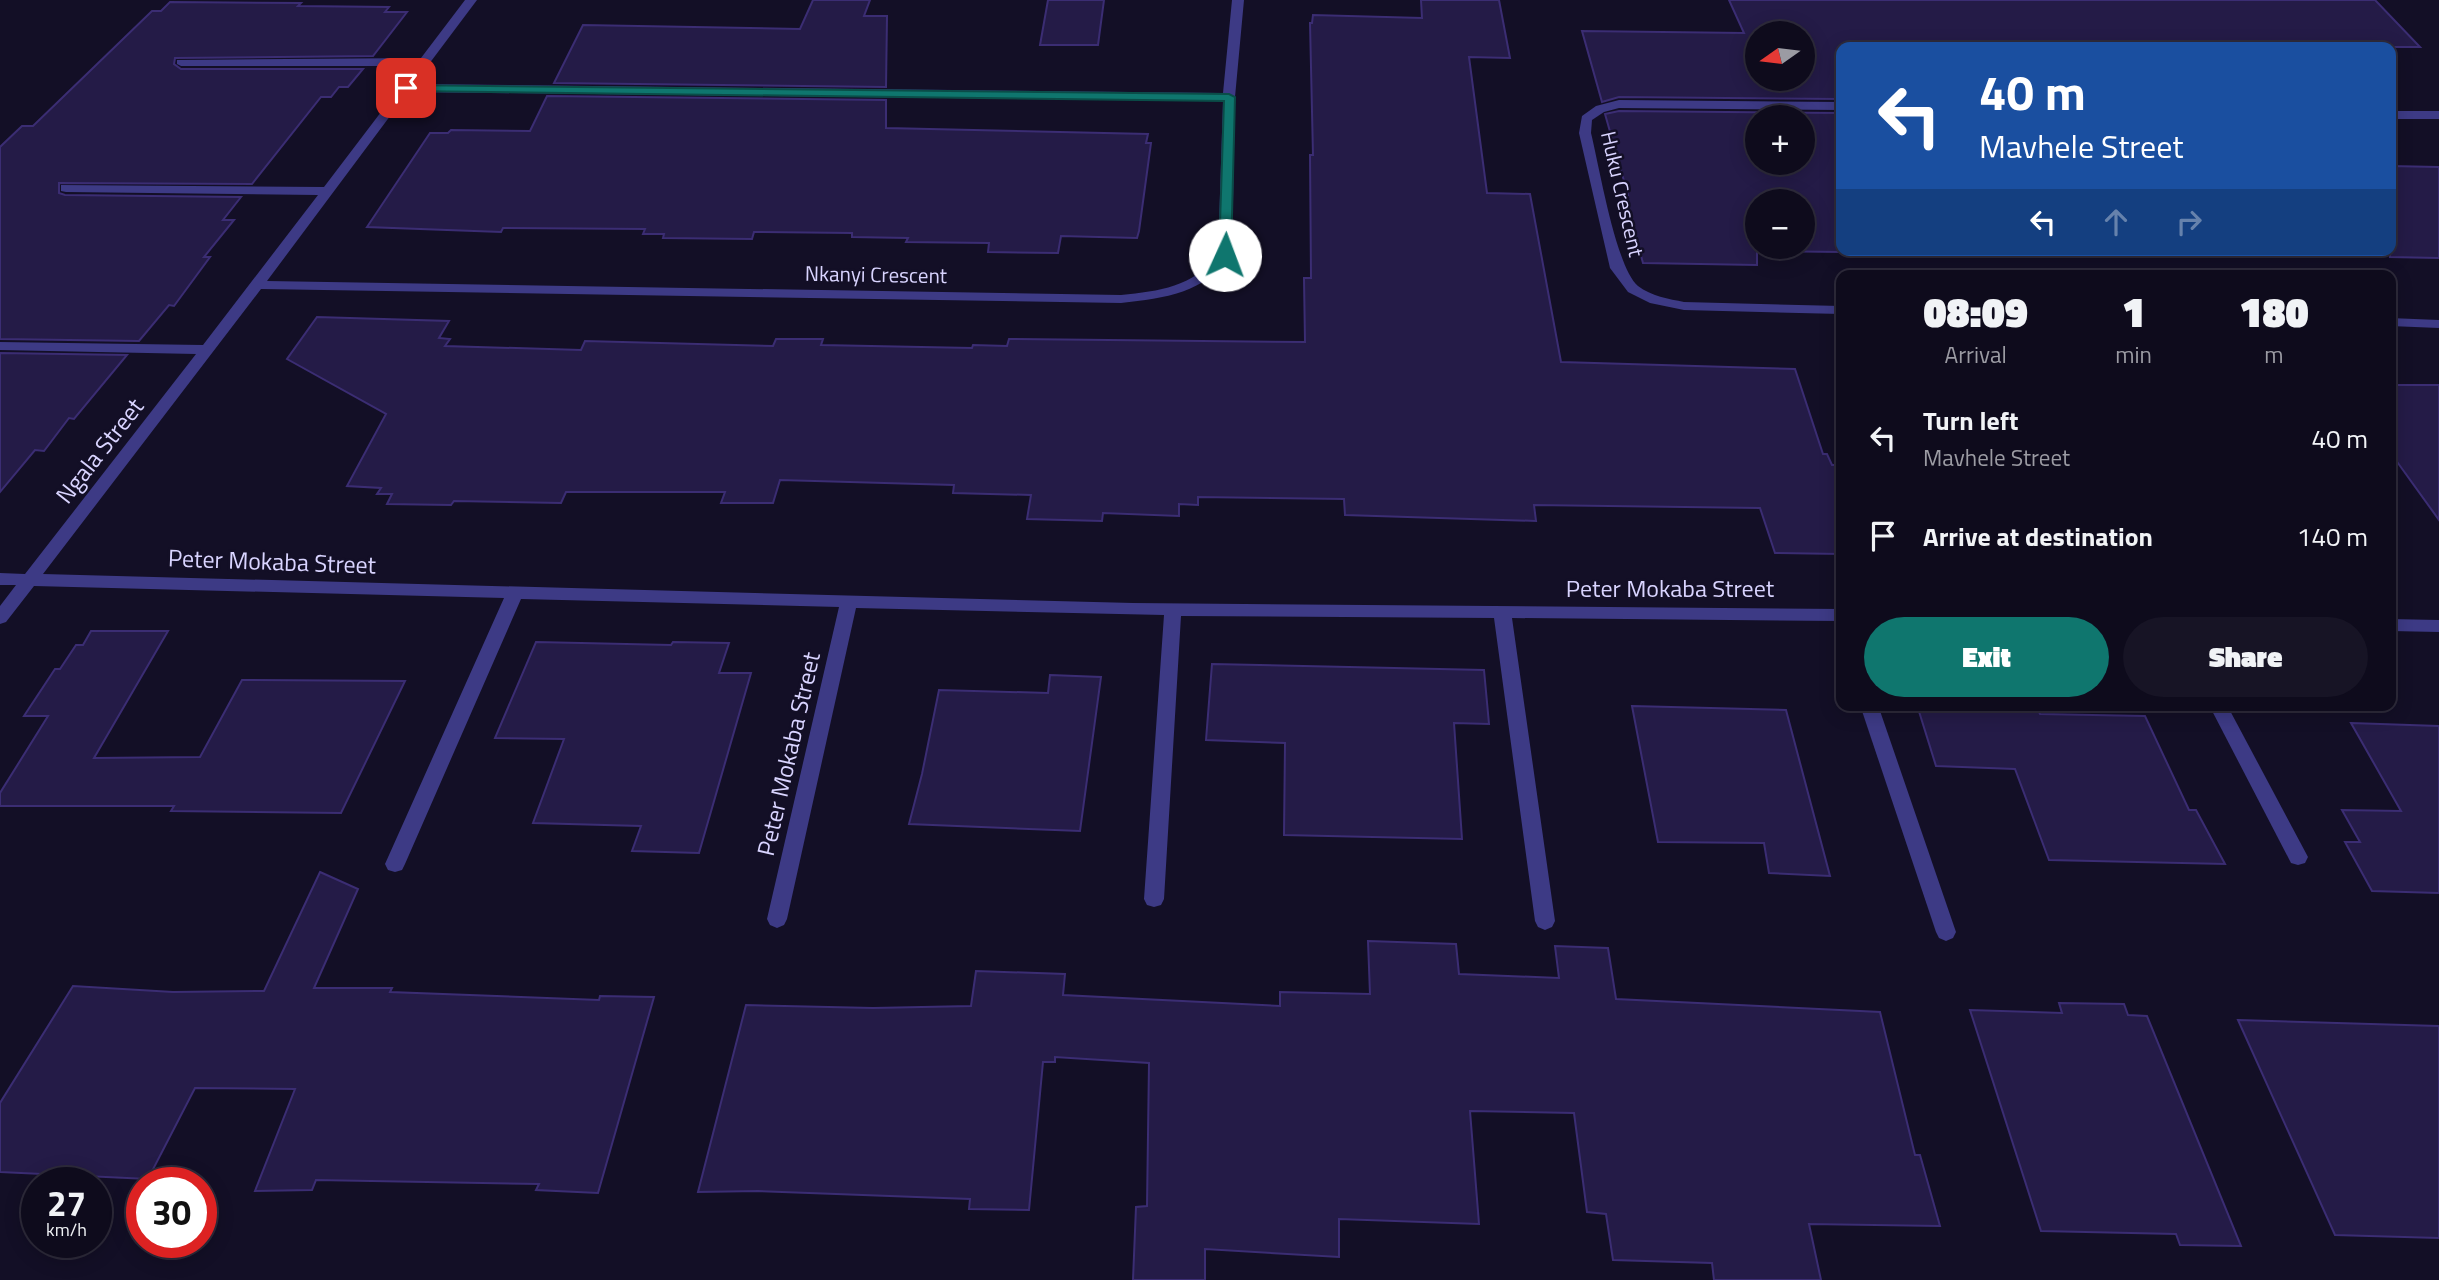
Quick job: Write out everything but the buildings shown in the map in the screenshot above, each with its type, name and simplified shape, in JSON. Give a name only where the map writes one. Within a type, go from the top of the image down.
[{"type":"street","name":"Ngala Street","points":[[28,580],[257,285],[471,0]]},
{"type":"street","name":"Nkanyi Crescent","points":[[257,285],[1121,299],[1179,291],[1201,282],[1215,270],[1225,255],[1229,97],[1238,0]]},
{"type":"street","points":[[181,62],[425,62]]},
{"type":"street","points":[[406,88],[1229,97]]},
{"type":"street","name":"Huku Crescent","points":[[1836,106],[1619,104],[1600,109],[1586,119],[1584,133],[1617,268],[1633,289],[1655,300],[1684,306],[1836,310]]},
{"type":"street","points":[[2396,115],[2439,116]]},
{"type":"street","points":[[66,188],[328,191]]},
{"type":"street","points":[[2396,322],[2439,324]]},
{"type":"street","points":[[0,346],[207,350]]},
{"type":"street","name":"Peter Mokaba Street","points":[[0,579],[1173,609],[1836,618]]},
{"type":"street","points":[[0,618],[28,580]]},
{"type":"street","points":[[395,864],[515,593]]},
{"type":"street","name":"Peter Mokaba Street","points":[[777,919],[849,601]]},
{"type":"street","points":[[1154,899],[1173,609]]},
{"type":"street","points":[[1502,612],[1545,921]]},
{"type":"street","points":[[2396,625],[2439,626]]},
{"type":"street","points":[[1871,711],[1946,932]]},
{"type":"street","points":[[2221,711],[2298,857]]},
{"type":"route","points":[[406,88],[1229,97],[1225,255]]}]
